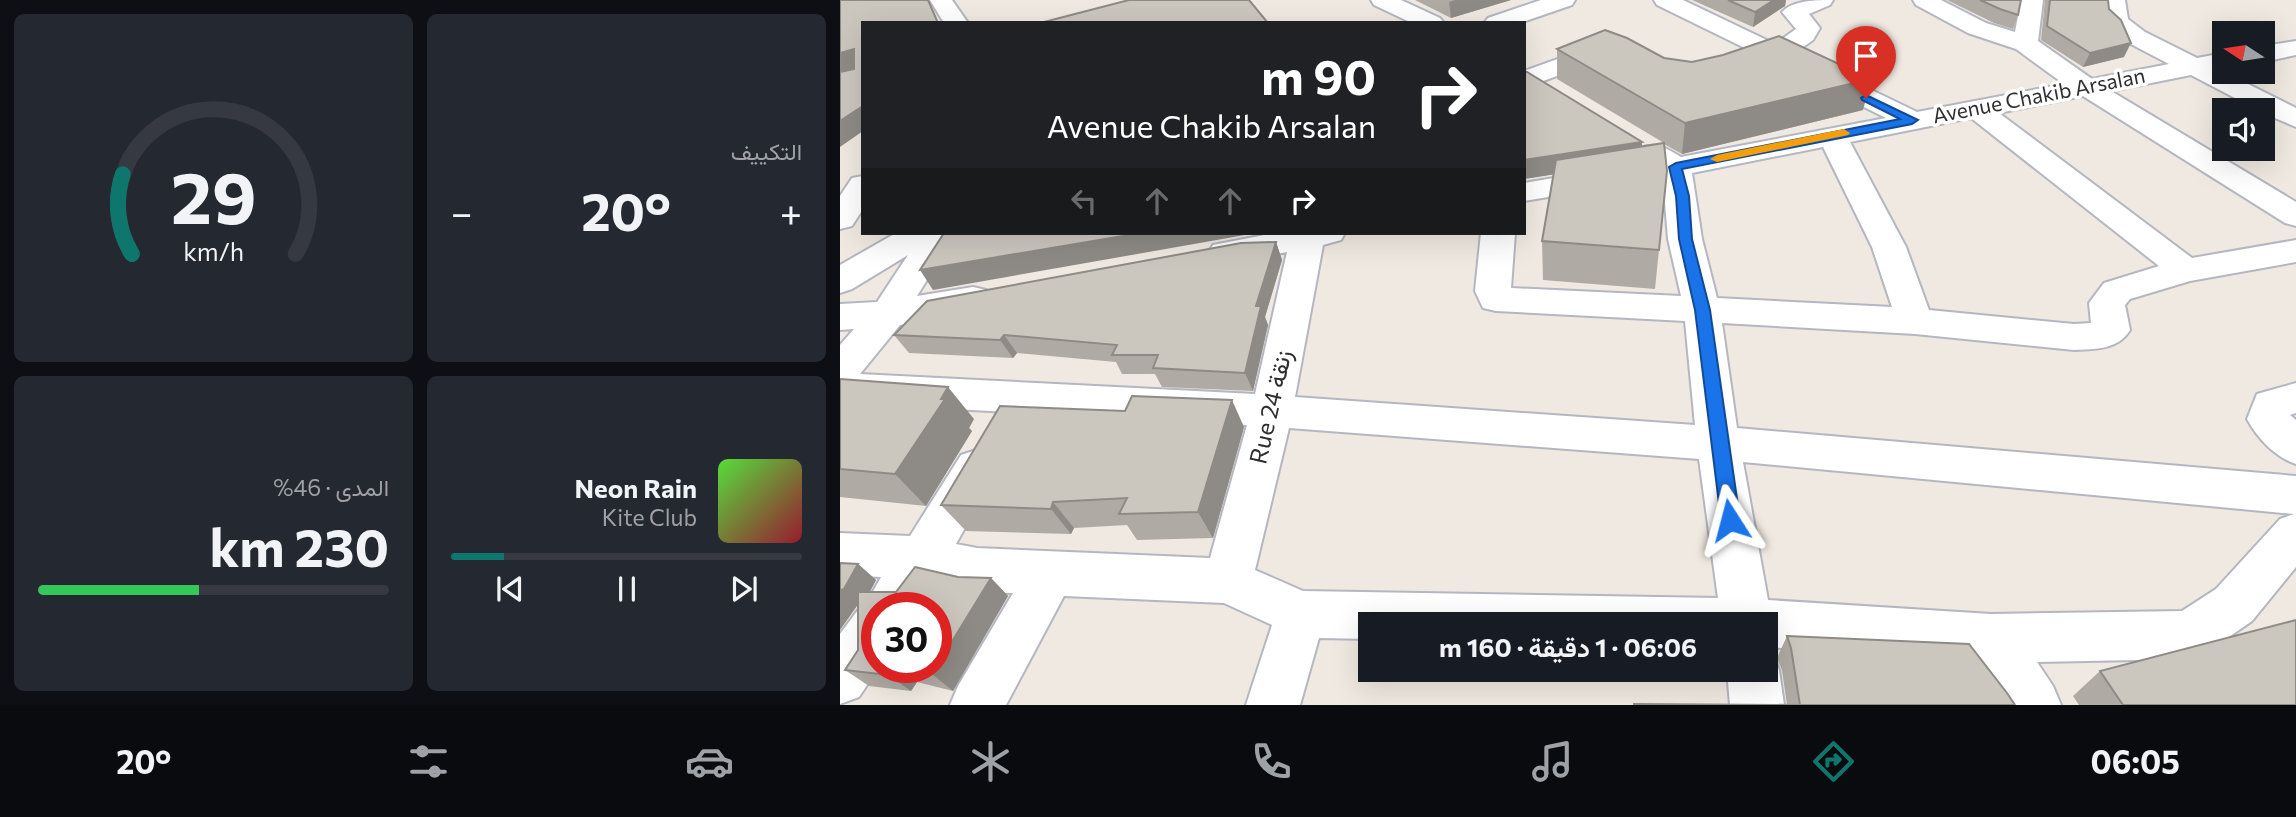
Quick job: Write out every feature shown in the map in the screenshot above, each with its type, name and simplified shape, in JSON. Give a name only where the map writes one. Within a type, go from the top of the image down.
[{"type":"street","points":[[941,0],[955,21]]},
{"type":"street","points":[[1382,0],[1428,21]]},
{"type":"street","points":[[1502,21],[1564,0]]},
{"type":"street","points":[[1665,0],[1912,120]]},
{"type":"street","points":[[1725,70],[1775,54],[1808,33],[1808,28],[1794,12],[1822,0]]},
{"type":"street","points":[[2025,44],[2032,0]]},
{"type":"street","points":[[2114,0],[2117,22],[2136,37],[2296,119]]},
{"type":"street","points":[[1937,3],[1977,28],[2025,44],[2086,87],[2296,216]]},
{"type":"street","points":[[2275,52],[2296,48]]},
{"type":"street","points":[[1527,77],[1602,49],[1622,53],[1633,59]]},
{"type":"street","name":"Avenue Chakib Arsalan","points":[[1526,192],[1676,167],[2212,63]]},
{"type":"street","points":[[1527,77],[1564,98]]},
{"type":"street","points":[[1976,109],[2186,270]]},
{"type":"street","points":[[1832,135],[1889,247],[1915,321]]},
{"type":"street","points":[[1631,139],[1676,167],[1682,196],[1685,239],[1702,310],[1718,443],[1745,612]]},
{"type":"street","points":[[840,219],[855,187]]},
{"type":"street","points":[[840,281],[917,235]]},
{"type":"street","points":[[840,371],[888,314],[938,235]]},
{"type":"street","points":[[1189,260],[1309,235]]},
{"type":"street","name":"Rue 24 زنقة","points":[[1228,581],[1314,235]]},
{"type":"street","points":[[1498,235],[1493,291],[1496,299],[1915,321],[2074,337],[2099,336],[2111,330],[2107,303],[2117,290],[2186,270],[2296,251]]},
{"type":"street","points":[[840,317],[888,314],[1005,293]]},
{"type":"street","points":[[840,387],[1016,400],[1272,411],[1718,443],[2296,495]]},
{"type":"street","points":[[2296,397],[2271,405],[2268,419],[2296,447]]},
{"type":"street","points":[[899,592],[923,558],[1016,400]]},
{"type":"street","points":[[1778,639],[2189,635],[2234,604],[2296,533]]},
{"type":"street","points":[[840,554],[923,558],[977,570],[1228,581],[1301,614],[1358,617]]},
{"type":"street","points":[[977,705],[1050,575]]},
{"type":"street","points":[[1273,705],[1301,614]]},
{"type":"street","points":[[1991,638],[2034,705]]},
{"type":"street","points":[[840,678],[861,648]]},
{"type":"street","points":[[1754,682],[1757,705]]},
{"type":"building","points":[[840,0],[928,0],[937,21],[861,21],[861,107],[840,121],[840,72],[854,69],[854,49],[840,53]]},
{"type":"building","points":[[1129,0],[1249,0],[1266,21],[1048,21]]},
{"type":"building","points":[[1728,0],[1774,0],[1755,12]]},
{"type":"building","points":[[1980,0],[2021,0],[2018,15]]},
{"type":"building","points":[[2050,0],[2108,0],[2109,9],[2121,20],[2131,43],[2090,53],[2047,26]]},
{"type":"building","points":[[1605,30],[1627,38],[1664,58],[1692,62],[1723,55],[1779,36],[1871,79],[1685,123],[1557,49]]},
{"type":"building","points":[[1526,72],[1527,72],[1642,142],[1526,160]]},
{"type":"building","points":[[1664,143],[1667,171],[1659,250],[1542,241],[1556,160]]},
{"type":"building","points":[[943,235],[1129,235],[920,270]]},
{"type":"building","points":[[1276,242],[1256,306],[1261,306],[1245,373],[1153,368],[1158,355],[1112,355],[1117,345],[1004,335],[1000,340],[894,335],[927,301],[1241,243]]},
{"type":"building","points":[[840,379],[948,387],[941,399],[945,399],[895,474],[840,469]]},
{"type":"building","points":[[1132,396],[1232,400],[1198,512],[1119,514],[1127,498],[1053,502],[1051,509],[941,505],[1000,406],[1125,411]]},
{"type":"building","points":[[840,563],[858,564],[844,589],[840,590]]},
{"type":"building","points":[[915,567],[958,577],[991,578],[952,641],[952,592],[896,592]]},
{"type":"building","points":[[858,592],[861,592],[861,672],[845,670],[858,650]]},
{"type":"building","points":[[2296,620],[2296,705],[2123,705],[2100,671]]},
{"type":"building","points":[[1787,636],[1969,644],[2015,705],[1800,705]]},
{"type":"building","points":[[1634,704],[1800,705],[1634,705]]},
{"type":"slow traffic","points":[[1717,159],[1844,133]]},
{"type":"route","points":[[1730,520],[1702,310],[1685,239],[1682,196],[1676,167],[1912,120],[1866,98]]}]
